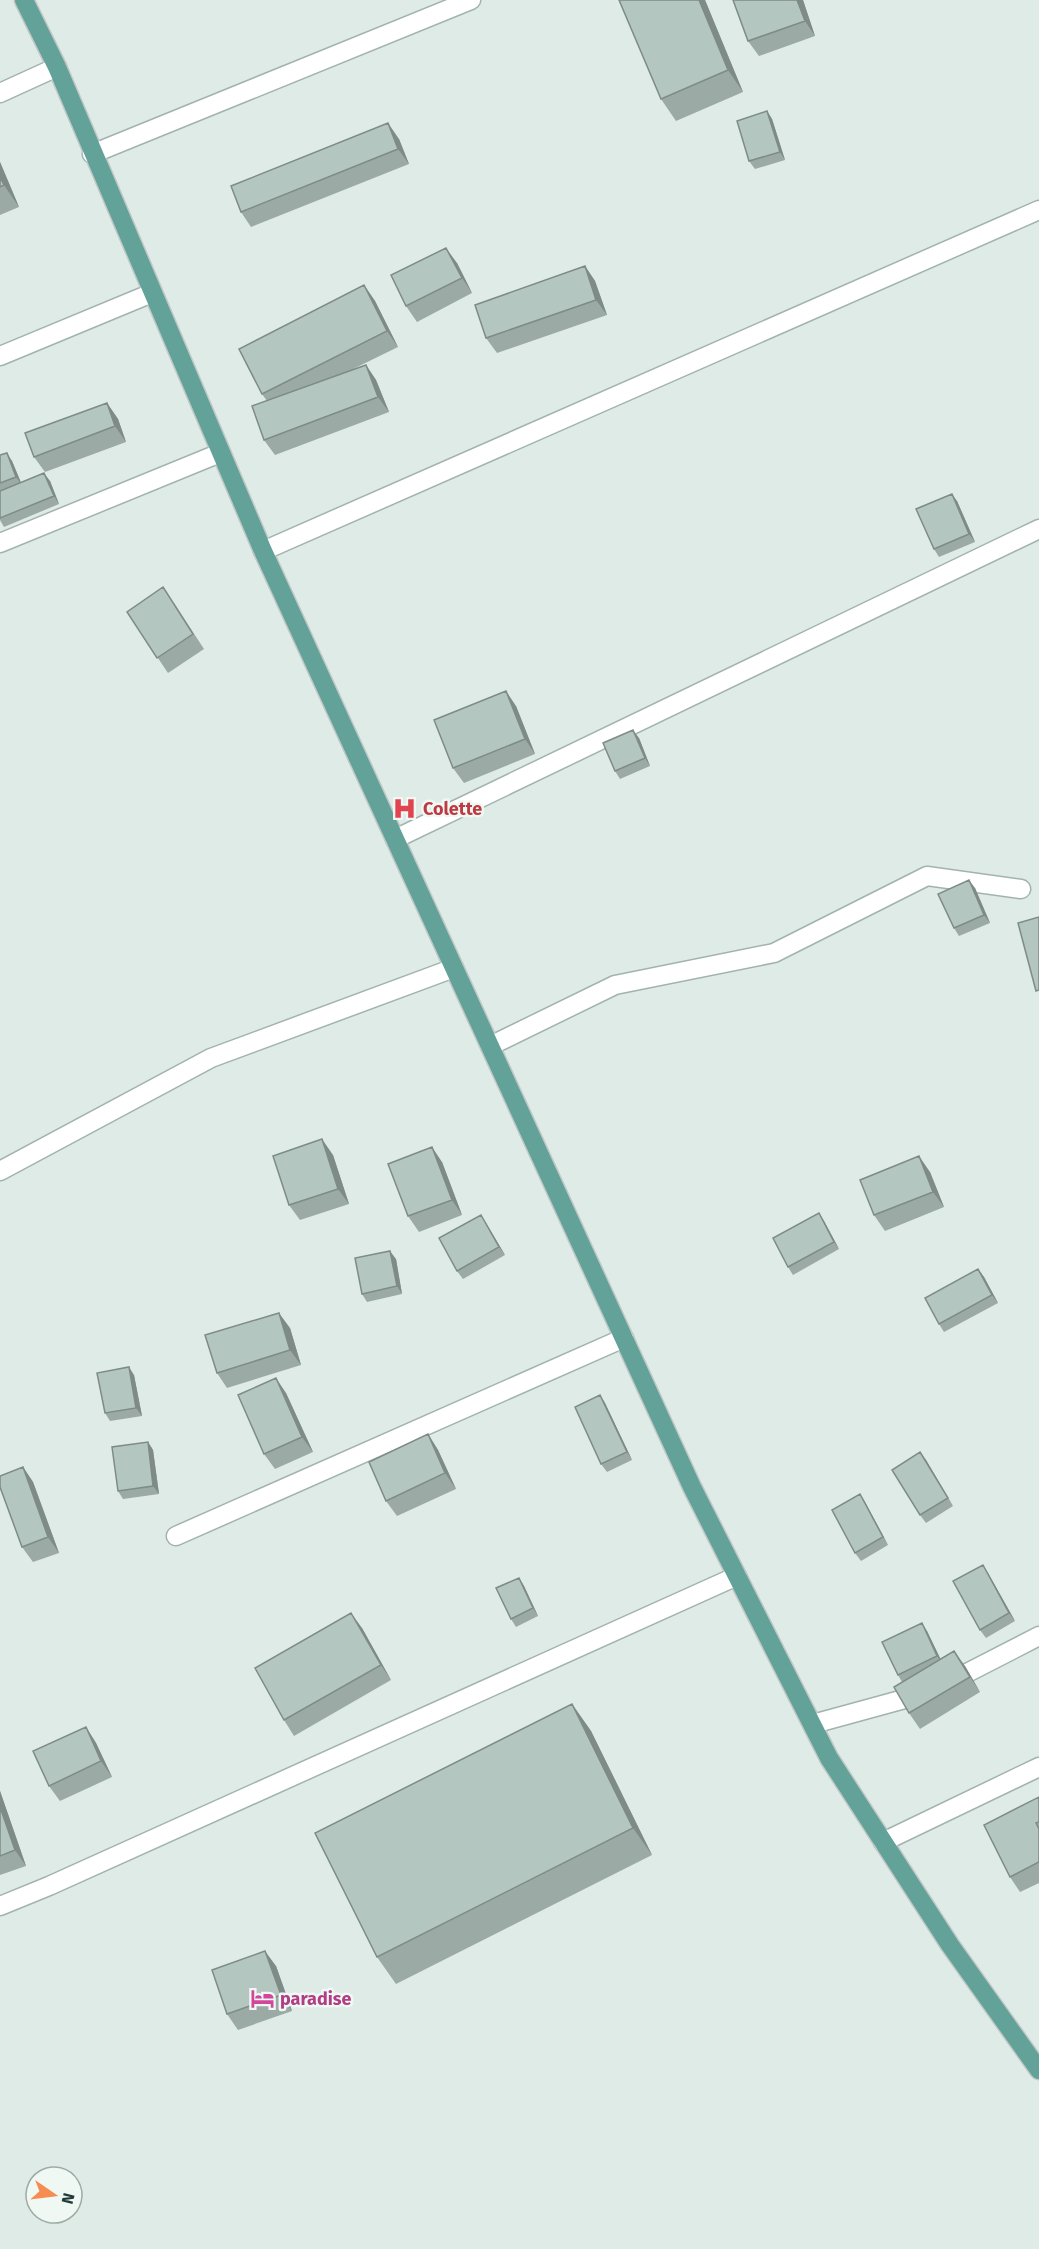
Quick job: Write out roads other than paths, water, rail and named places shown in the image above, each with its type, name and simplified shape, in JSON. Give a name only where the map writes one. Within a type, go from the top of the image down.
[{"type":"main road","points":[[24,0],[57,67],[263,551],[692,1487],[829,1758],[950,1946],[1039,2070]]},
{"type":"street","points":[[92,153],[471,0]]},
{"type":"street","points":[[0,93],[57,67]]},
{"type":"street","points":[[263,551],[1039,210]]},
{"type":"street","points":[[0,356],[152,293]]},
{"type":"street","points":[[0,543],[220,453]]},
{"type":"street","points":[[395,839],[1039,529]]},
{"type":"street","points":[[490,1046],[615,985],[774,953],[927,876],[1021,889]]},
{"type":"street","points":[[0,1171],[211,1058],[454,968]]},
{"type":"street","points":[[176,1536],[624,1338]]},
{"type":"street","points":[[0,1906],[50,1886],[737,1576]]},
{"type":"street","points":[[813,1724],[930,1692],[1039,1636]]},
{"type":"street","points":[[883,1842],[1039,1767]]},
{"type":"place","name":"Colette","points":[[405,809]]},
{"type":"place","name":"paradise","points":[[262,1999]]}]
